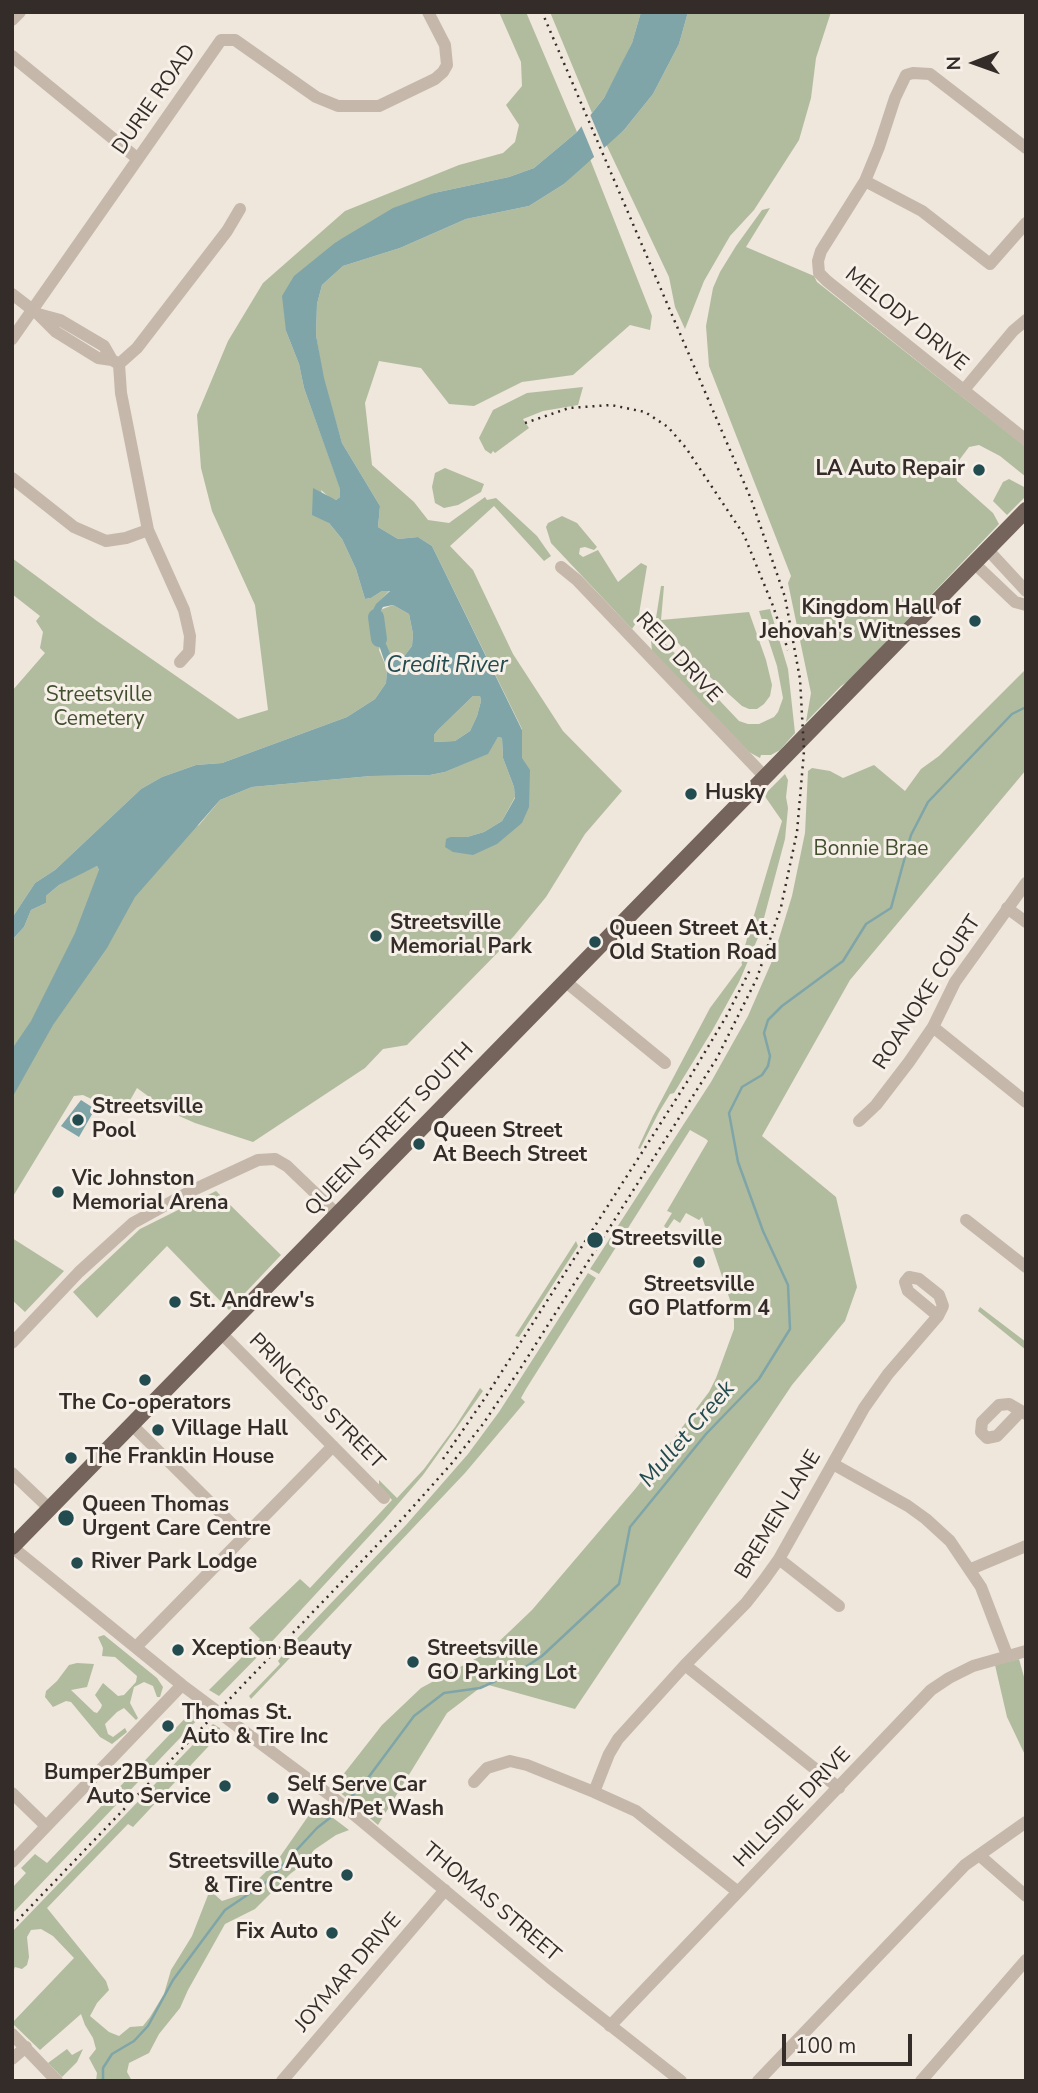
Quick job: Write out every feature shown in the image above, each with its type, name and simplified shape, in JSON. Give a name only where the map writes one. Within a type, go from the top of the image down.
[{"type":"main road","name":"QUEEN STREET SOUTH","points":[[12,1547],[1026,510]]},
{"type":"street","points":[[12,20],[20,12]]},
{"type":"street","name":"DURIE ROAD","points":[[12,339],[35,312],[221,40],[235,40],[316,97],[338,106],[379,106],[435,79],[447,65],[445,44],[428,12]]},
{"type":"street","points":[[12,56],[138,159]]},
{"type":"street","name":"MELODY DRIVE","points":[[1026,148],[930,74],[906,75],[901,82],[865,181],[821,251],[818,261],[819,273],[1026,440]]},
{"type":"street","points":[[865,181],[922,211],[990,264],[1026,223]]},
{"type":"street","points":[[12,294],[56,332],[98,358],[116,362],[137,348],[227,231],[240,209]]},
{"type":"street","points":[[963,391],[1013,331],[1026,320]]},
{"type":"street","points":[[116,362],[148,530],[184,610],[190,636],[189,652],[180,662]]},
{"type":"street","points":[[12,478],[74,527],[106,541],[126,538],[148,530]]},
{"type":"street","points":[[988,551],[1026,591]]},
{"type":"street","points":[[975,564],[1015,602],[1026,604]]},
{"type":"street","name":"REID DRIVE","points":[[561,567],[577,580],[766,778]]},
{"type":"street","name":"ROANOKE COURT","points":[[859,1121],[876,1105],[909,1062],[933,1027],[955,982],[1026,883]]},
{"type":"street","points":[[1007,908],[1026,922]]},
{"type":"street","points":[[566,982],[665,1063]]},
{"type":"street","points":[[933,1027],[1026,1101]]},
{"type":"street","points":[[12,1343],[79,1272],[132,1223],[191,1191],[258,1160],[275,1159],[287,1166],[337,1214]]},
{"type":"street","points":[[966,1220],[1026,1267]]},
{"type":"street","name":"BREMEN LANE","points":[[594,1792],[618,1739],[746,1603],[779,1559],[875,1391],[938,1316]]},
{"type":"street","name":"PRINCESS STREET","points":[[221,1333],[384,1498]]},
{"type":"street","points":[[132,1425],[244,1536]]},
{"type":"street","points":[[136,1647],[333,1446]]},
{"type":"street","points":[[833,1464],[926,1518],[950,1541],[981,1587],[1007,1655]]},
{"type":"street","points":[[12,1473],[50,1509]]},
{"type":"street","points":[[971,1569],[1026,1546]]},
{"type":"street","name":"THOMAS STREET","points":[[12,1547],[182,1685],[335,1799],[610,2026],[681,2081]]},
{"type":"street","points":[[779,1559],[839,1606]]},
{"type":"street","name":"HILLSIDE DRIVE","points":[[610,2026],[939,1684],[973,1666],[1026,1651]]},
{"type":"street","points":[[685,1665],[839,1788]]},
{"type":"street","points":[[12,1862],[182,1685]]},
{"type":"street","points":[[474,1782],[487,1768],[510,1761],[527,1765],[594,1792],[636,1811],[738,1892]]},
{"type":"street","points":[[12,1793],[46,1826]]},
{"type":"street","points":[[758,2081],[948,1882],[979,1855],[1026,1822]]},
{"type":"street","points":[[979,1855],[1026,1896]]},
{"type":"street","name":"JOYMAR DRIVE","points":[[282,2081],[445,1890]]},
{"type":"street","points":[[921,2081],[1026,1960]]},
{"type":"street","points":[[12,2035],[57,2081]]},
{"type":"street","points":[[12,2059],[26,2047]]},
{"type":"green space","name":"Streetsville Cemetery","points":[[499,12],[526,12],[577,132],[534,168],[509,177],[434,193],[336,242],[286,331],[340,488],[340,497],[336,500],[321,490],[329,523],[342,539],[356,569],[365,599],[390,590],[376,605],[380,610],[393,605],[409,614],[413,634],[412,646],[402,659],[393,660],[382,640],[379,650],[387,669],[386,683],[375,699],[347,717],[222,763],[196,765],[162,777],[141,789],[55,870],[35,883],[12,918],[12,691],[45,653],[40,648],[43,632],[36,621],[40,616],[12,594],[12,558],[238,719],[268,710],[255,605],[212,511],[201,468],[197,415],[228,341],[263,283],[345,211],[459,165],[503,153],[515,142],[519,125],[506,105],[522,86],[521,62]]},
{"type":"green space","points":[[550,12],[641,12],[632,43],[622,64],[604,98],[592,113]]},
{"type":"green space","points":[[688,12],[831,12],[816,58],[811,98],[799,140],[754,210],[730,236],[704,281],[685,329],[675,307],[669,277],[606,144],[624,130],[653,94],[679,44]]},
{"type":"green space","points":[[590,159],[652,316],[650,330],[630,325],[573,375],[522,382],[474,406],[449,404],[421,368],[379,361],[365,403],[372,465],[414,502],[428,520],[449,523],[485,497],[487,500],[496,498],[537,536],[551,556],[544,561],[494,506],[450,546],[473,570],[513,654],[563,731],[622,791],[585,834],[546,897],[514,936],[407,1045],[383,1049],[365,1068],[253,1142],[170,1112],[137,1088],[124,1111],[117,1111],[83,1095],[74,1096],[12,1198],[12,940],[24,927],[31,910],[46,903],[46,896],[59,885],[97,866],[99,870],[199,825],[220,800],[252,787],[445,772],[487,754],[498,737],[502,738],[503,758],[515,797],[502,821],[484,832],[467,837],[450,837],[445,846],[522,823],[522,729],[432,546],[418,537],[398,539],[378,527],[380,506],[342,443],[323,378],[316,335],[317,304],[322,285],[343,266],[400,248],[466,219],[529,206],[564,184]]},
{"type":"green space","points":[[770,208],[746,247],[814,276],[817,282],[1026,447],[1026,477],[1000,456],[979,445],[969,447],[954,467],[957,481],[993,513],[999,524],[849,681],[806,722],[811,693],[788,583],[791,576],[709,366],[706,326],[713,288],[720,272],[762,210]]},
{"type":"green space","points":[[583,387],[578,405],[543,411],[523,419],[529,428],[495,453],[493,451],[491,454],[485,450],[479,438],[493,410],[527,393]]},
{"type":"green space","points":[[445,468],[484,484],[481,492],[458,505],[444,508],[435,503],[432,487],[435,473]]},
{"type":"green space","points":[[1009,479],[1026,488],[1026,496],[1007,515],[993,501],[1003,482]]},
{"type":"green space","points":[[562,516],[577,523],[597,547],[594,550],[580,548],[579,554],[583,557],[598,550],[618,582],[641,563],[647,566],[638,620],[632,629],[551,543],[546,527],[548,523]]},
{"type":"green space","points":[[661,586],[664,586],[661,620],[749,612],[772,685],[770,696],[764,704],[757,709],[742,706],[711,678],[664,628],[656,618]]},
{"type":"green space","points":[[770,609],[788,669],[795,733],[780,750],[771,755],[761,755],[760,758],[749,752],[652,651],[651,641],[652,634],[668,646],[739,721],[759,724],[774,717],[783,698],[777,666],[759,611]]},
{"type":"green space","name":"Bonnie Brae","points":[[1026,669],[1026,770],[850,980],[762,1136],[836,1197],[857,1287],[845,1321],[792,1385],[575,1709],[485,1684],[447,1713],[378,1825],[336,1789],[335,1785],[382,1725],[421,1688],[488,1652],[532,1610],[636,1488],[709,1392],[716,1378],[734,1329],[734,1321],[731,1303],[702,1217],[699,1220],[686,1213],[680,1223],[674,1219],[667,1229],[664,1226],[672,1213],[667,1211],[708,1141],[706,1139],[690,1130],[599,1274],[590,1269],[711,1082],[748,1016],[772,961],[792,896],[805,833],[808,771],[812,768],[830,771],[843,778],[874,765],[905,791],[921,769],[939,756]]},
{"type":"green space","points":[[473,696],[480,696],[481,701],[470,731],[455,741],[434,742],[434,735],[438,730]]},
{"type":"green space","points":[[785,774],[788,780],[788,808],[785,839],[760,933],[739,982],[712,1031],[674,1093],[670,1094],[659,1112],[640,1149],[638,1148],[653,1116],[710,1008],[742,965],[741,959],[782,821],[764,795]]},
{"type":"green space","points":[[216,1191],[281,1255],[229,1310],[167,1246],[97,1318],[73,1292],[140,1229]]},
{"type":"green space","points":[[12,1238],[64,1271],[25,1312],[12,1300]]},
{"type":"green space","points":[[576,1241],[578,1246],[519,1337],[515,1336]]},
{"type":"green space","points":[[588,1273],[596,1278],[526,1389],[521,1398],[525,1402],[465,1473],[251,1699],[249,1696],[280,1664],[278,1661],[287,1649],[406,1525],[468,1454],[499,1412]]},
{"type":"green space","points":[[980,1307],[1026,1342],[1026,1350],[978,1311]]},
{"type":"green space","points":[[480,1388],[483,1391],[423,1475],[385,1519],[219,1696],[209,1690],[260,1639],[249,1628],[300,1579],[310,1588],[392,1500],[379,1486],[379,1480],[397,1498],[424,1469]]},
{"type":"green space","points":[[104,1635],[157,1678],[163,1687],[160,1697],[157,1697],[153,1686],[144,1682],[134,1687],[130,1703],[138,1718],[136,1720],[124,1708],[105,1724],[108,1734],[113,1737],[125,1728],[127,1732],[112,1744],[100,1737],[71,1702],[66,1701],[53,1707],[45,1697],[46,1691],[69,1665],[77,1663],[94,1664],[87,1687],[71,1690],[94,1712],[97,1713],[102,1705],[95,1695],[103,1683],[118,1696],[124,1695],[136,1682],[137,1676],[115,1657],[102,1656],[103,1648],[98,1637]]},
{"type":"green space","points":[[1019,1659],[1026,1684],[1026,1757],[1007,1717],[995,1665]]},
{"type":"green space","points":[[193,1710],[201,1716],[12,1914],[12,1888],[26,1873],[21,1868],[35,1854],[47,1863]]},
{"type":"green space","points":[[213,1724],[220,1728],[220,1734],[133,1827],[128,1824],[47,1908],[106,1981],[109,1990],[90,2016],[109,2032],[119,2036],[130,2027],[143,2026],[150,2017],[164,1994],[171,1970],[192,1936],[208,1895],[214,1894],[222,1901],[243,1894],[277,1861],[316,1805],[349,1830],[336,1835],[314,1850],[306,1862],[255,1909],[225,1924],[180,2008],[159,2034],[149,2053],[129,2063],[127,2072],[132,2081],[96,2081],[97,2073],[89,2058],[96,2049],[81,2014],[40,2050],[12,2023],[74,1958],[53,1936],[41,1929],[31,1930],[27,1937],[27,1965],[22,1969],[15,1967],[12,1974],[12,1932]]},
{"type":"green space","points":[[67,2049],[72,2055],[83,2049],[77,2062],[62,2077],[48,2063]]},
{"type":"water","name":"Credit River","points":[[641,12],[688,12],[679,44],[653,94],[624,130],[564,184],[529,206],[466,219],[400,248],[343,266],[322,285],[317,304],[316,335],[324,378],[342,443],[380,506],[378,527],[398,539],[418,537],[432,546],[522,730],[522,758],[530,770],[529,807],[522,823],[497,844],[473,855],[453,852],[445,847],[446,839],[450,837],[467,837],[484,832],[502,821],[515,798],[514,787],[503,758],[502,738],[498,737],[488,754],[445,772],[252,787],[220,800],[135,897],[107,948],[53,1025],[12,1098],[12,1049],[31,1021],[75,933],[99,870],[97,866],[59,885],[46,896],[46,903],[31,910],[24,927],[12,940],[12,918],[35,883],[55,870],[141,789],[162,777],[196,765],[222,763],[347,717],[375,699],[386,683],[387,669],[377,639],[386,644],[393,660],[402,659],[412,646],[413,634],[409,614],[393,605],[383,607],[377,617],[373,616],[376,604],[390,591],[382,591],[365,599],[356,569],[342,539],[329,523],[312,515],[313,488],[336,500],[340,497],[340,489],[286,331],[282,296],[294,276],[336,242],[393,208],[434,193],[509,177],[534,168],[577,132],[604,98],[632,43]],"holes":[[[473,696],[480,696],[477,716],[470,731],[455,741],[434,742],[434,735],[438,730]]]},
{"type":"water","name":"Streetsville Pool","points":[[81,1100],[95,1109],[79,1137],[61,1126]]},
{"type":"pier","points":[[589,112],[605,150],[595,159],[580,123]]},
{"type":"waterway","name":"Credit River","points":[[376,617],[379,639]]},
{"type":"waterway","name":"Mullet Creek","points":[[346,1802],[362,1786],[414,1716],[444,1693],[480,1688],[524,1668],[542,1656],[619,1584],[630,1527],[706,1434],[759,1379],[790,1329],[788,1285],[763,1231],[738,1162],[729,1113],[742,1087],[762,1075],[768,1066],[770,1056],[764,1033],[768,1020],[782,1006],[843,961],[866,924],[891,908],[911,835],[928,802],[1012,714],[1026,707]]},
{"type":"waterway","name":"Mullet Creek","points":[[103,2081],[103,2068],[112,2054],[134,2041],[148,2026],[173,1980],[225,1910],[268,1881],[317,1828],[340,1810]]},
{"type":"railway","points":[[12,1926],[404,1517],[483,1424],[717,1058],[757,978],[781,907],[797,832],[804,751],[800,679],[785,597],[751,499],[542,12]]},
{"type":"railway","points":[[525,423],[569,408],[611,405],[645,412],[668,427],[686,448],[744,535],[788,650]]},
{"type":"railway","points":[[443,1459],[485,1398],[687,1082],[726,1017],[750,970]]},
{"type":"place","name":"LA Auto Repair","points":[[979,470]]},
{"type":"place","name":"Kingdom Hall of Jehovah's Witnesses","points":[[975,621]]},
{"type":"place","name":"Husky","points":[[691,794]]},
{"type":"place","name":"Streetsville Memorial Park","points":[[376,936]]},
{"type":"place","name":"Queen Street At Old Station Road","points":[[595,942]]},
{"type":"place","name":"Streetsville Pool","points":[[78,1120]]},
{"type":"place","name":"Queen Street At Beech Street","points":[[419,1144]]},
{"type":"place","name":"Vic Johnston Memorial Arena","points":[[58,1192]]},
{"type":"place","name":"Streetsville","points":[[595,1240]]},
{"type":"place","name":"Streetsville GO Platform 4","points":[[699,1262]]},
{"type":"place","name":"St. Andrew's","points":[[175,1302]]},
{"type":"place","name":"The Co-operators","points":[[145,1380]]},
{"type":"place","name":"Village Hall","points":[[158,1430]]},
{"type":"place","name":"The Franklin House","points":[[71,1458]]},
{"type":"place","name":"Queen Thomas Urgent Care Centre","points":[[66,1518]]},
{"type":"place","name":"River Park Lodge","points":[[77,1563]]},
{"type":"place","name":"Xception Beauty","points":[[178,1650]]},
{"type":"place","name":"Streetsville GO Parking Lot","points":[[413,1662]]},
{"type":"place","name":"Thomas St. Auto & Tire Inc","points":[[168,1726]]},
{"type":"place","name":"Bumper2Bumper Auto Service","points":[[225,1786]]},
{"type":"place","name":"Self Serve Car Wash/Pet Wash","points":[[273,1798]]},
{"type":"place","name":"Streetsville Auto & Tire Centre","points":[[347,1875]]},
{"type":"place","name":"Fix Auto","points":[[332,1933]]}]
